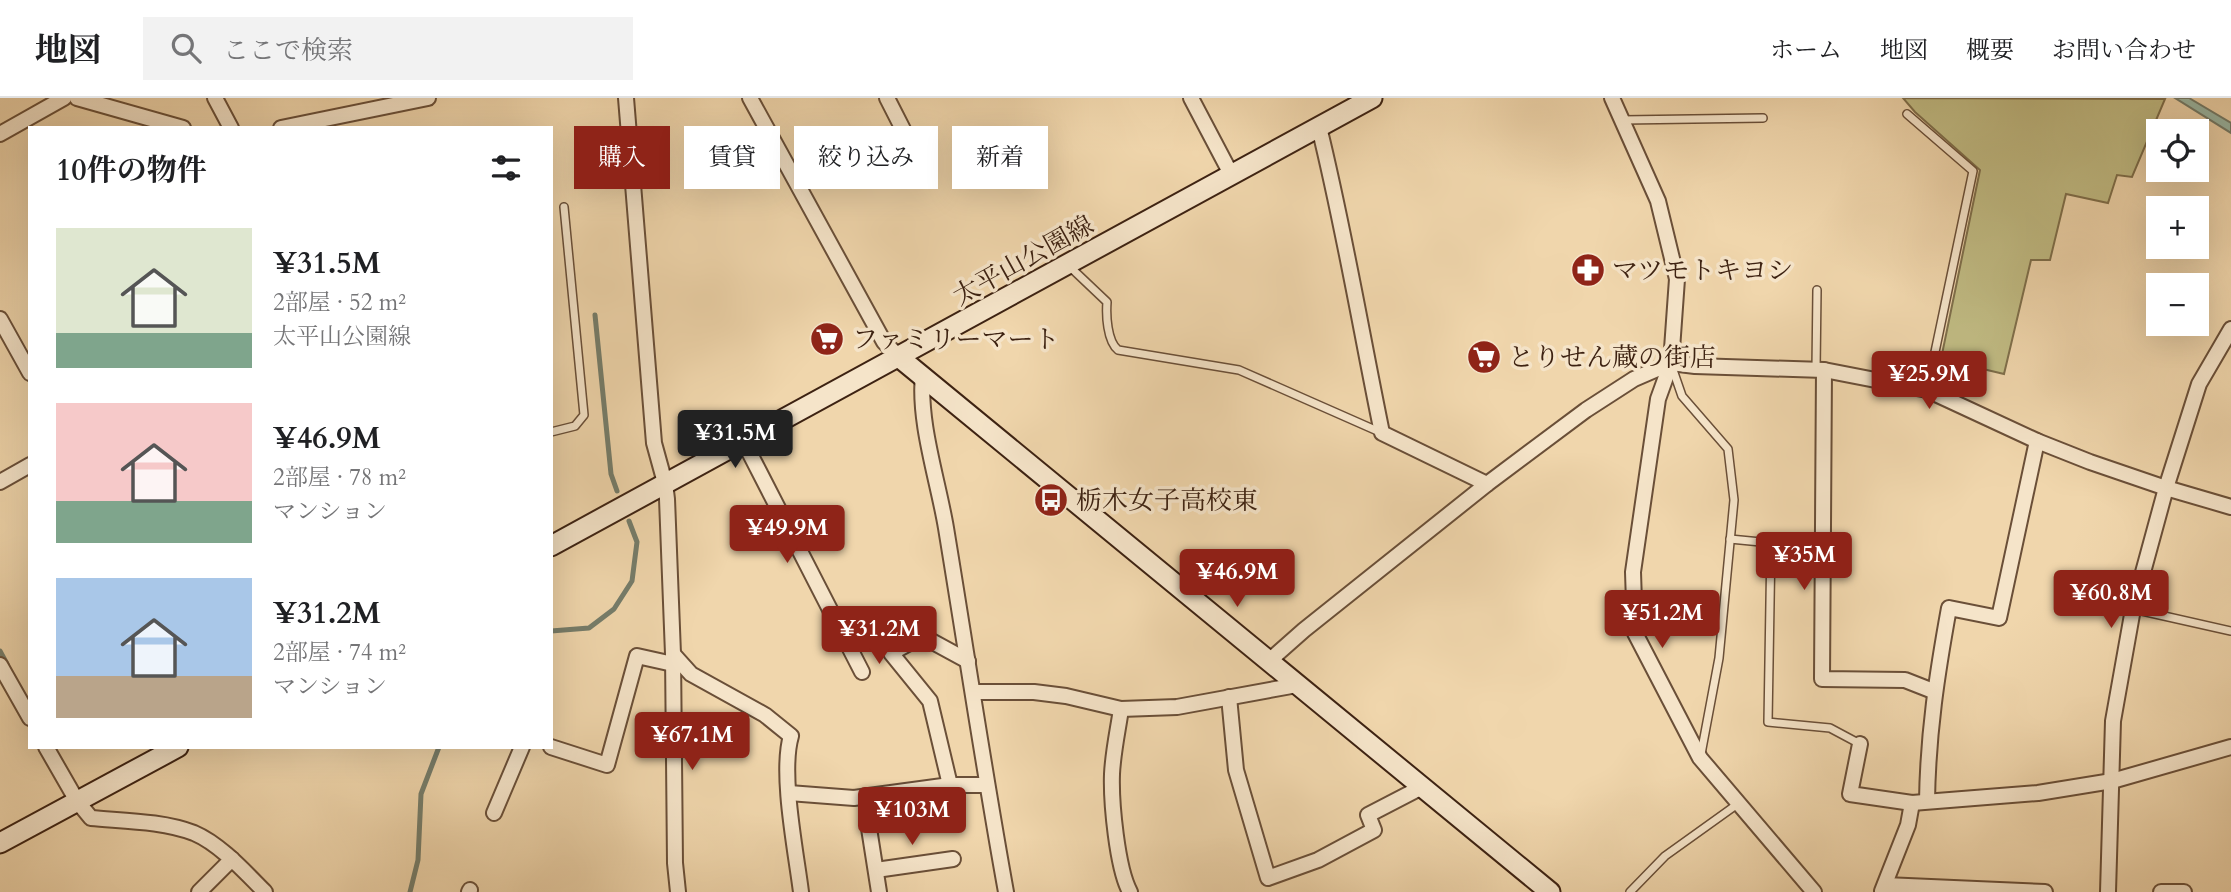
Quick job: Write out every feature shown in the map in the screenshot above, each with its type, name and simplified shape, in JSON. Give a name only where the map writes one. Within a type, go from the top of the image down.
[{"type":"main road","name":"太平山公園線","points":[[553,545],[900,358],[1372,98]]},
{"type":"main road","points":[[900,358],[1550,892]]},
{"type":"main road","points":[[0,843],[174,749]]},
{"type":"street","points":[[0,134],[64,98]]},
{"type":"street","points":[[76,98],[176,126]]},
{"type":"street","points":[[215,98],[230,126]]},
{"type":"street","points":[[291,126],[428,98]]},
{"type":"street","points":[[626,98],[654,443],[665,483],[673,659],[675,863],[678,892]]},
{"type":"street","points":[[750,98],[884,342],[900,358]]},
{"type":"street","points":[[887,98],[901,126]]},
{"type":"street","points":[[1191,98],[1231,174]]},
{"type":"street","points":[[1612,98],[1658,201],[1676,279],[1671,363],[1658,399],[1633,572],[1634,633],[1700,758],[1814,892]]},
{"type":"street","points":[[1319,127],[1339,211],[1382,433],[1487,484]]},
{"type":"street","points":[[0,319],[28,369]]},
{"type":"street","points":[[2108,892],[2113,722],[2133,609],[2166,488],[2199,384],[2231,329]]},
{"type":"street","points":[[1269,661],[1304,629],[1487,484],[1586,410],[1634,379],[1671,363],[1820,370],[1927,390],[2037,441],[2166,488],[2231,507]]},
{"type":"street","points":[[1820,370],[1822,679],[1905,680],[1933,691]]},
{"type":"street","points":[[923,375],[920,398],[942,504],[1006,892]]},
{"type":"street","points":[[1927,801],[1933,691],[1949,608],[1999,618],[2037,441]]},
{"type":"street","points":[[744,442],[862,672]]},
{"type":"street","points":[[0,482],[28,466]]},
{"type":"street","points":[[950,785],[930,701],[891,653],[922,636],[968,661]]},
{"type":"street","points":[[553,748],[607,765],[637,656],[673,659],[691,674],[765,715],[791,736],[787,750],[789,793],[801,892]]},
{"type":"street","points":[[0,665],[28,714]]},
{"type":"street","points":[[973,692],[1034,692],[1066,696],[1121,709],[1177,707],[1297,685]]},
{"type":"street","points":[[1229,697],[1236,770],[1268,878],[1318,860],[1374,830],[1368,816],[1422,787]]},
{"type":"street","points":[[1121,709],[1112,775],[1118,847],[1123,879],[1130,892]]},
{"type":"street","points":[[1860,744],[1850,794],[1912,803],[2038,793],[2112,781],[2231,747]]},
{"type":"street","points":[[47,749],[77,801],[91,818],[159,825],[195,834],[232,859],[265,892]]},
{"type":"street","points":[[494,813],[521,749]]},
{"type":"street","points":[[789,793],[855,798],[950,785],[987,785]]},
{"type":"street","points":[[1912,803],[1908,825],[1883,889],[2045,892]]},
{"type":"street","points":[[868,822],[879,892]]},
{"type":"street","points":[[199,892],[232,859]]},
{"type":"street","points":[[876,870],[953,859]]},
{"type":"street","points":[[2161,892],[2184,892]]},
{"type":"lane","points":[[1906,114],[1973,171],[1927,390]]},
{"type":"lane","points":[[1622,120],[1763,118]]},
{"type":"lane","points":[[553,432],[575,426],[584,415],[564,207]]},
{"type":"lane","points":[[1068,265],[1107,302],[1113,346],[1118,350],[1239,370],[1382,433]]},
{"type":"lane","points":[[1817,290],[1820,370]]},
{"type":"lane","points":[[1671,363],[1682,396],[1728,449],[1734,500],[1719,658],[1700,758]]},
{"type":"lane","points":[[1730,540],[1771,543],[1768,722],[1830,728],[1860,744]]},
{"type":"lane","points":[[2133,609],[2231,631]]},
{"type":"lane","points":[[1630,892],[1665,856],[1739,803]]},
{"type":"shaded area","points":[[1903,98],[2165,99],[2157,119],[2146,119],[2146,144],[2132,177],[2117,175],[2108,203],[2066,194],[2050,260],[2031,260],[2004,374],[1941,359],[1980,170]]},
{"type":"shaded area","points":[[2175,98],[2189,98],[2231,123],[2231,133]]},
{"type":"waterway","points":[[595,315],[611,474],[617,491]]},
{"type":"waterway","points":[[553,631],[589,628],[614,609],[632,581],[637,542],[629,521]]},
{"type":"waterway","points":[[0,651],[7,664]]},
{"type":"waterway","points":[[410,892],[418,860],[421,794],[438,749]]},
{"type":"place","name":"マツモトキヨシ","points":[[1588,270]]},
{"type":"place","name":"ファミリーマート","points":[[827,339]]},
{"type":"place","name":"とりせん蔵の街店","points":[[1484,357]]},
{"type":"place","name":"栃木女子高校東","points":[[1051,500]]}]
